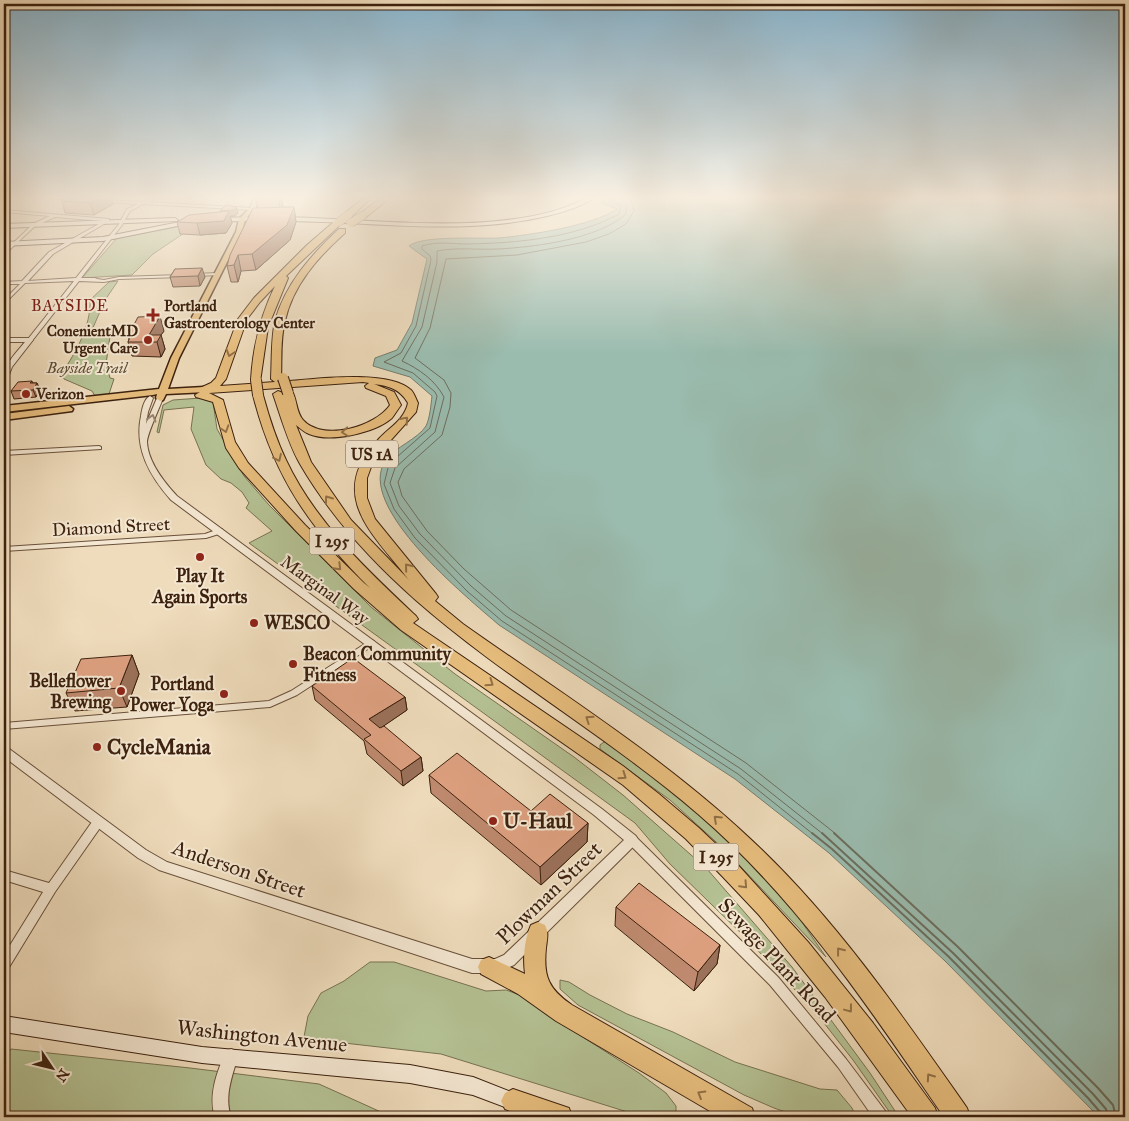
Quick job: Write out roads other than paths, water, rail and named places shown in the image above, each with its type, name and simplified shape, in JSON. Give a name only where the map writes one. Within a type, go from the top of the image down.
[{"type":"highway","name":"I 295","points":[[310,248],[286,272],[264,321],[257,350],[256,380],[266,428],[280,462],[297,493],[320,527],[371,583],[450,655],[634,784],[705,846],[770,913],[810,960],[855,1017],[926,1117]]},
{"type":"highway","name":"I 295","points":[[322,248],[297,282],[288,300],[280,322],[277,359],[288,428],[299,453],[325,496],[374,554],[449,619],[668,777],[745,845],[802,905],[844,956],[958,1117]]},
{"type":"highway","points":[[202,392],[216,385],[221,379],[236,335],[249,310],[264,291],[286,272]]},
{"type":"highway","name":"US 1A","points":[[202,392],[363,379],[393,384],[407,392],[413,403],[411,412],[376,448],[366,463],[360,479],[360,499],[370,520],[449,619]]},
{"type":"highway","points":[[202,392],[348,384],[382,390],[391,396],[395,406],[387,418],[369,427],[353,431],[328,432],[307,428],[299,422],[283,393]]},
{"type":"highway","points":[[202,392],[218,400],[224,428],[232,447],[244,466],[321,550],[373,600],[406,626],[450,655]]},
{"type":"highway","points":[[538,932],[534,949],[534,968],[540,987],[550,1004]]},
{"type":"highway","points":[[489,967],[526,986],[550,1004],[743,1117]]},
{"type":"highway","points":[[513,1102],[536,1117]]},
{"type":"highway","points":[[513,1102],[560,1117]]},
{"type":"main road","name":"Marginal Way","points":[[157,395],[164,373],[172,366],[231,248]]},
{"type":"main road","name":"US 1A","points":[[4,409],[202,392]]},
{"type":"main road","name":"US 1A","points":[[4,417],[157,395]]},
{"type":"main road","name":"Washington Avenue","points":[[4,1024],[202,1054],[410,1074],[472,1086],[513,1102]]},
{"type":"street","points":[[4,304],[46,257],[59,248]]},
{"type":"street","points":[[4,380],[9,367],[16,357],[102,248]]},
{"type":"street","points":[[4,283],[76,280],[104,281],[119,278],[218,274]]},
{"type":"street","points":[[4,340],[30,340]]},
{"type":"street","points":[[4,367],[16,357]]},
{"type":"street","name":"Marginal Way","points":[[157,395],[141,423],[141,430],[148,461],[155,476],[166,489],[219,531],[598,812],[632,840]]},
{"type":"street","points":[[4,453],[99,448]]},
{"type":"street","name":"Diamond Street","points":[[4,549],[206,536],[219,531]]},
{"type":"street","points":[[4,726],[270,704],[294,693],[370,643]]},
{"type":"street","name":"Anderson Street","points":[[4,751],[142,854],[164,866],[466,965],[489,967]]},
{"type":"street","points":[[4,965],[51,889],[98,822]]},
{"type":"street","name":"Plowman Street","points":[[489,967],[503,964],[632,840]]},
{"type":"street","name":"Sewage Plant Road","points":[[632,840],[774,981],[847,1070],[881,1117]]},
{"type":"street","points":[[4,876],[51,889]]},
{"type":"street","points":[[222,1117],[220,1095],[231,1056]]},
{"type":"water","points":[[412,248],[1125,248],[1125,1117],[1099,1117],[945,961],[829,853],[735,779],[499,625],[464,595],[419,550],[399,525],[386,501],[380,479],[386,460],[390,455],[418,435],[426,426],[432,396],[410,377],[373,366],[375,358],[397,350],[412,323],[427,259]]},
{"type":"place","name":"Portland Gastroenterology Center","points":[[153,315]]},
{"type":"place","name":"ConenientMD Urgent Care","points":[[148,340]]},
{"type":"place","name":"Verizon","points":[[26,394]]},
{"type":"place","name":"Play It Again Sports","points":[[200,557]]},
{"type":"place","name":"WESCO","points":[[254,623]]},
{"type":"place","name":"Beacon Community Fitness","points":[[293,664]]},
{"type":"place","name":"Belleflower Brewing","points":[[121,691]]},
{"type":"place","name":"Portland Power Yoga","points":[[224,694]]},
{"type":"place","name":"CycleMania","points":[[97,747]]},
{"type":"place","name":"U-Haul","points":[[493,821]]},
{"type":"district","name":"BAYSIDE","points":[[70,305]]},
{"type":"park label","name":"Bayside Trail","points":[[87,368]]}]
